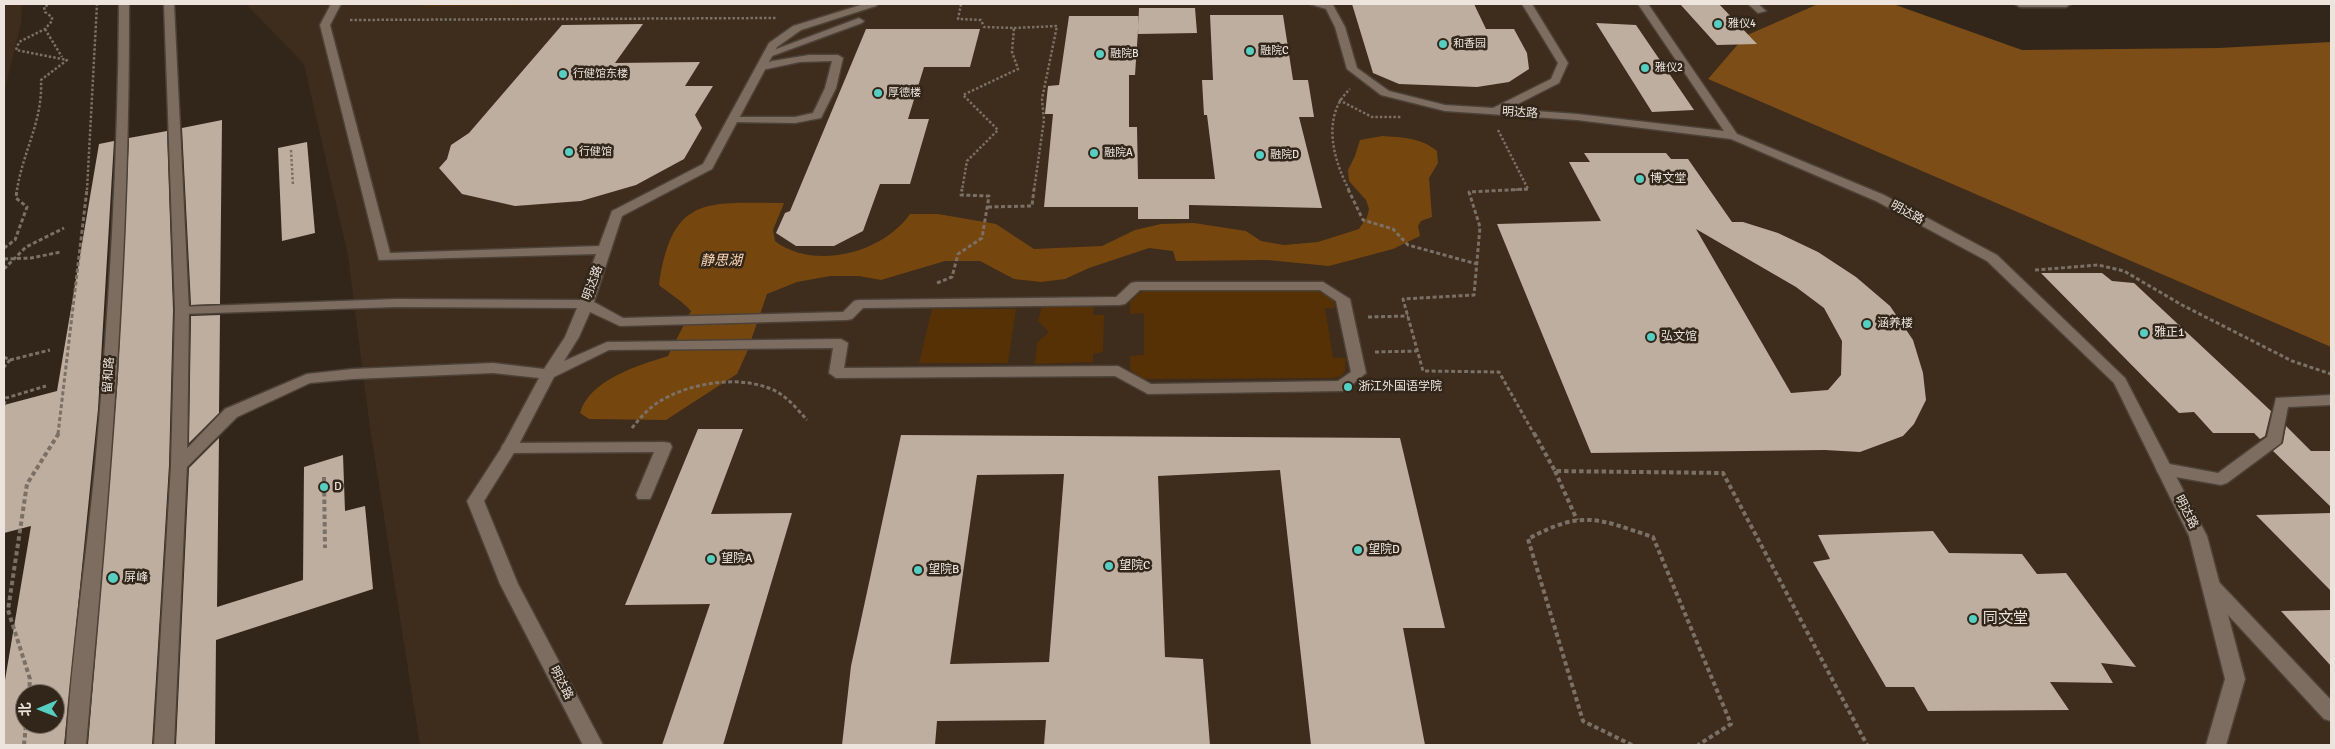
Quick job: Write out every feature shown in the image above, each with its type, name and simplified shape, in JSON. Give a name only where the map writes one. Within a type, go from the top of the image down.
[{"type":"street","name":"留和路","points":[[76,745],[95,560],[118,266],[125,93],[124,4]]},
{"type":"street","points":[[164,745],[179,465],[182,310],[169,4]]},
{"type":"street","points":[[325,25],[336,4]]},
{"type":"street","points":[[605,250],[616,214],[708,166],[773,45],[797,28],[873,4]]},
{"type":"street","name":"明达路","points":[[1315,4],[1330,7],[1340,27],[1352,69],[1385,93],[1445,108],[1577,117],[1734,136],[1880,198],[1992,258],[2120,381],[2198,536],[2235,679],[2216,745]]},
{"type":"street","points":[[1492,111],[1555,82],[1563,63],[1527,4]]},
{"type":"street","points":[[1643,4],[1734,136]]},
{"type":"street","points":[[2020,4],[2066,4]]},
{"type":"street","points":[[768,54],[859,22]]},
{"type":"street","name":"明达路","points":[[325,25],[384,257],[605,250],[586,304],[572,336],[548,374],[509,448],[475,501],[509,584],[593,745]]},
{"type":"street","points":[[732,120],[795,120],[817,116],[827,100],[836,76],[838,58],[817,56],[792,58],[762,67]]},
{"type":"street","points":[[179,465],[230,413],[307,379],[353,374],[492,368],[548,374],[607,346],[841,342],[836,372],[1118,371],[1148,388],[1342,386],[1359,372],[1343,299],[1323,286],[1136,286],[1120,301],[859,304],[847,316],[620,322],[586,304],[396,303],[182,310]]},
{"type":"street","points":[[2164,469],[2222,479],[2275,439],[2282,402],[2331,400]]},
{"type":"street","points":[[509,448],[664,447],[644,495]]},
{"type":"street","points":[[2211,585],[2331,714]]},
{"type":"path","points":[[50,4],[44,7],[52,21],[45,29],[19,42],[16,50],[63,58]]},
{"type":"path","points":[[30,684],[30,679],[8,610],[27,484],[59,433],[90,162],[97,4]]},
{"type":"path","points":[[961,4],[958,19],[981,20],[984,27],[1057,26],[1042,99],[1044,120],[1032,206],[988,207]]},
{"type":"path","points":[[325,25],[358,19],[784,18]]},
{"type":"path","points":[[921,303],[933,296],[937,283],[952,277],[958,254],[982,238],[989,196],[961,195],[967,161],[998,130],[963,94],[1018,69],[1012,52],[1014,28]]},
{"type":"path","points":[[4,248],[15,240],[16,231],[24,222],[27,207],[16,198],[20,170],[38,120],[42,101],[41,80],[67,60],[63,58],[45,29]]},
{"type":"path","points":[[1368,80],[1355,84],[1339,100],[1333,121],[1340,171],[1354,196],[1363,220],[1393,229],[1408,245],[1477,264]]},
{"type":"path","points":[[1492,111],[1528,189],[1469,192],[1480,227],[1474,295],[1403,299],[1423,371],[1499,372],[1555,471],[1577,520]]},
{"type":"path","points":[[292,150],[293,186]]},
{"type":"path","points":[[4,269],[13,259],[41,238],[64,228]]},
{"type":"path","points":[[4,260],[61,252]]},
{"type":"path","points":[[2006,271],[2098,265],[2124,271],[2182,305],[2292,361],[2331,374]]},
{"type":"path","points":[[1347,317],[1408,316]]},
{"type":"path","points":[[4,367],[10,360],[50,350]]},
{"type":"path","points":[[1355,352],[1417,351]]},
{"type":"path","points":[[4,357],[10,360]]},
{"type":"path","points":[[622,447],[633,427],[656,403],[678,393],[704,385],[746,383],[774,390],[807,420]]},
{"type":"path","points":[[4,405],[5,398],[46,386]]},
{"type":"path","points":[[1555,471],[1723,472],[1867,745]]},
{"type":"path","points":[[324,477],[325,548]]},
{"type":"path","points":[[1632,745],[1583,721],[1528,539],[1546,529],[1577,520],[1601,520],[1653,537],[1731,724],[1698,745]]},
{"type":"shaded area","points":[[4,4],[22,4],[21,23],[4,93]]},
{"type":"shaded area","name":"浙江外国语学院","points":[[246,4],[1818,4],[1745,36],[1708,79],[2331,347],[2331,745],[420,745],[370,428],[348,256],[304,64]]},
{"type":"shaded area","points":[[421,4],[809,4],[423,6]]},
{"type":"shaded area","points":[[1818,4],[1893,4],[2022,50],[2219,48],[2331,42],[2331,347],[1708,79],[1745,36]]},
{"type":"shaded area","points":[[1147,290],[1319,291],[1333,299],[1335,308],[1325,308],[1333,358],[1346,358],[1345,371],[1340,377],[1329,378],[1142,379],[1130,369],[1130,356],[1144,355],[1144,313],[1130,314],[1130,302],[1139,293]]},
{"type":"shaded area","points":[[1042,306],[1094,307],[1093,315],[1104,315],[1103,352],[1093,354],[1093,362],[1035,364],[1037,343],[1049,332],[1038,321]]},
{"type":"shaded area","points":[[932,309],[1016,309],[1008,363],[919,363]]},
{"type":"water","name":"静思湖","points":[[1382,136],[1418,141],[1437,151],[1438,163],[1429,178],[1432,217],[1421,221],[1418,226],[1420,236],[1393,249],[1329,266],[1267,260],[1176,261],[1173,251],[1149,248],[1089,268],[1065,279],[1041,282],[1014,279],[980,261],[945,261],[881,280],[859,276],[830,276],[797,282],[767,294],[747,352],[737,374],[666,420],[589,419],[580,413],[585,401],[593,391],[604,383],[630,369],[668,356],[691,311],[659,285],[665,255],[673,234],[684,219],[698,210],[714,205],[734,203],[784,203],[773,230],[775,241],[791,250],[809,255],[828,256],[866,248],[898,228],[910,214],[938,214],[996,224],[1034,249],[1102,246],[1135,230],[1161,224],[1194,223],[1246,231],[1261,241],[1284,245],[1318,242],[1359,229],[1367,217],[1369,209],[1366,200],[1349,181],[1348,170],[1360,140]]},
{"type":"building","name":"和香园","points":[[1352,4],[1474,4],[1486,29],[1514,29],[1527,53],[1529,69],[1509,82],[1477,87],[1399,84],[1373,73]]},
{"type":"building","name":"雅仪4","points":[[1680,4],[1719,4],[1757,44],[1717,45]]},
{"type":"building","points":[[1139,8],[1195,8],[1197,33],[1138,34]]},
{"type":"building","points":[[1210,15],[1283,15],[1293,80],[1308,80],[1314,117],[1299,117],[1322,208],[1189,205],[1189,219],[1138,219],[1138,207],[1044,207],[1053,114],[1045,114],[1048,86],[1059,85],[1069,16],[1139,16],[1135,75],[1129,75],[1129,127],[1137,127],[1138,179],[1215,179],[1207,115],[1204,115],[1202,80],[1213,80]]},
{"type":"building","name":"雅仪2","points":[[1596,23],[1636,25],[1694,110],[1652,112]]},
{"type":"building","name":"行健馆","points":[[643,24],[615,63],[700,62],[685,86],[713,86],[695,115],[702,128],[684,159],[636,185],[581,201],[515,206],[462,194],[439,168],[447,159],[451,145],[469,133],[562,25]]},
{"type":"building","name":"厚德楼","points":[[866,29],[980,29],[970,67],[924,67],[908,119],[929,119],[910,184],[880,184],[863,231],[834,246],[796,246],[776,233],[785,213],[790,211]]},
{"type":"building","points":[[222,120],[220,304],[191,305],[182,128]]},
{"type":"building","points":[[167,131],[173,310],[169,465],[152,745],[88,745],[118,375],[129,138]]},
{"type":"building","points":[[114,141],[98,409],[64,745],[4,745],[4,686],[31,526],[4,533],[4,405],[57,391],[99,144]]},
{"type":"building","points":[[307,142],[315,233],[282,241],[278,148]]},
{"type":"building","name":"弘文馆","points":[[1584,153],[1666,153],[1671,159],[1688,159],[1732,222],[1743,222],[1778,233],[1818,252],[1856,277],[1890,306],[1913,340],[1923,373],[1926,400],[1914,424],[1903,436],[1860,452],[1825,450],[1591,453],[1497,224],[1601,221],[1569,162],[1590,162]],"holes":[[[1696,229],[1796,287],[1824,308],[1842,341],[1841,375],[1828,390],[1791,393]]]},
{"type":"building","name":"雅正1","points":[[2041,273],[2102,273],[2112,281],[2134,283],[2271,411],[2265,436],[2260,439],[2254,433],[2213,433],[2194,412],[2179,413]]},
{"type":"building","points":[[220,315],[219,413],[189,443],[191,316]]},
{"type":"building","points":[[2286,426],[2311,451],[2331,451],[2331,507],[2273,451],[2283,443]]},
{"type":"building","name":"望院A","points":[[698,429],[743,429],[711,514],[792,513],[723,745],[662,745],[710,604],[625,605]]},
{"type":"building","points":[[901,435],[1400,438],[1445,628],[1403,628],[1425,745],[1311,745],[1280,470],[1158,476],[1165,657],[1203,659],[1210,745],[1044,745],[1046,720],[937,721],[935,745],[842,745],[851,666]],"holes":[[[1064,474],[1049,662],[950,664],[977,475]]]},
{"type":"building","points":[[219,438],[217,607],[303,580],[304,467],[343,455],[345,511],[365,506],[373,589],[216,640],[215,745],[176,745],[189,468]]},
{"type":"building","points":[[2331,513],[2331,591],[2256,515]]},
{"type":"building","name":"同文堂","points":[[1933,531],[1949,553],[2022,554],[2037,574],[2066,573],[2136,667],[2101,663],[2113,683],[2050,682],[2069,710],[1928,711],[1914,687],[1886,687],[1813,562],[1830,559],[1818,535]]},
{"type":"building","points":[[2331,610],[2331,666],[2281,611]]},
{"type":"place","name":"雅仪4","points":[[1718,24]]},
{"type":"place","name":"和香园","points":[[1443,44]]},
{"type":"place","name":"融院C","points":[[1250,51]]},
{"type":"place","name":"融院B","points":[[1100,54]]},
{"type":"place","name":"雅仪2","points":[[1645,68]]},
{"type":"place","name":"行健馆东楼","points":[[563,74]]},
{"type":"place","name":"厚德楼","points":[[878,93]]},
{"type":"place","name":"行健馆","points":[[569,152]]},
{"type":"place","name":"融院A","points":[[1094,153]]},
{"type":"place","name":"融院D","points":[[1260,155]]},
{"type":"place","name":"博文堂","points":[[1640,179]]},
{"type":"place","name":"涵养楼","points":[[1867,324]]},
{"type":"place","name":"雅正1","points":[[2144,333]]},
{"type":"place","name":"弘文馆","points":[[1651,337]]},
{"type":"place","name":"浙江外国语学院","points":[[1348,387]]},
{"type":"place","name":"D","points":[[324,487]]},
{"type":"place","name":"望院D","points":[[1358,550]]},
{"type":"place","name":"望院A","points":[[711,559]]},
{"type":"place","name":"望院C","points":[[1109,566]]},
{"type":"place","name":"望院B","points":[[918,570]]},
{"type":"place","name":"屏峰","points":[[113,578]]},
{"type":"place","name":"同文堂","points":[[1973,619]]}]
